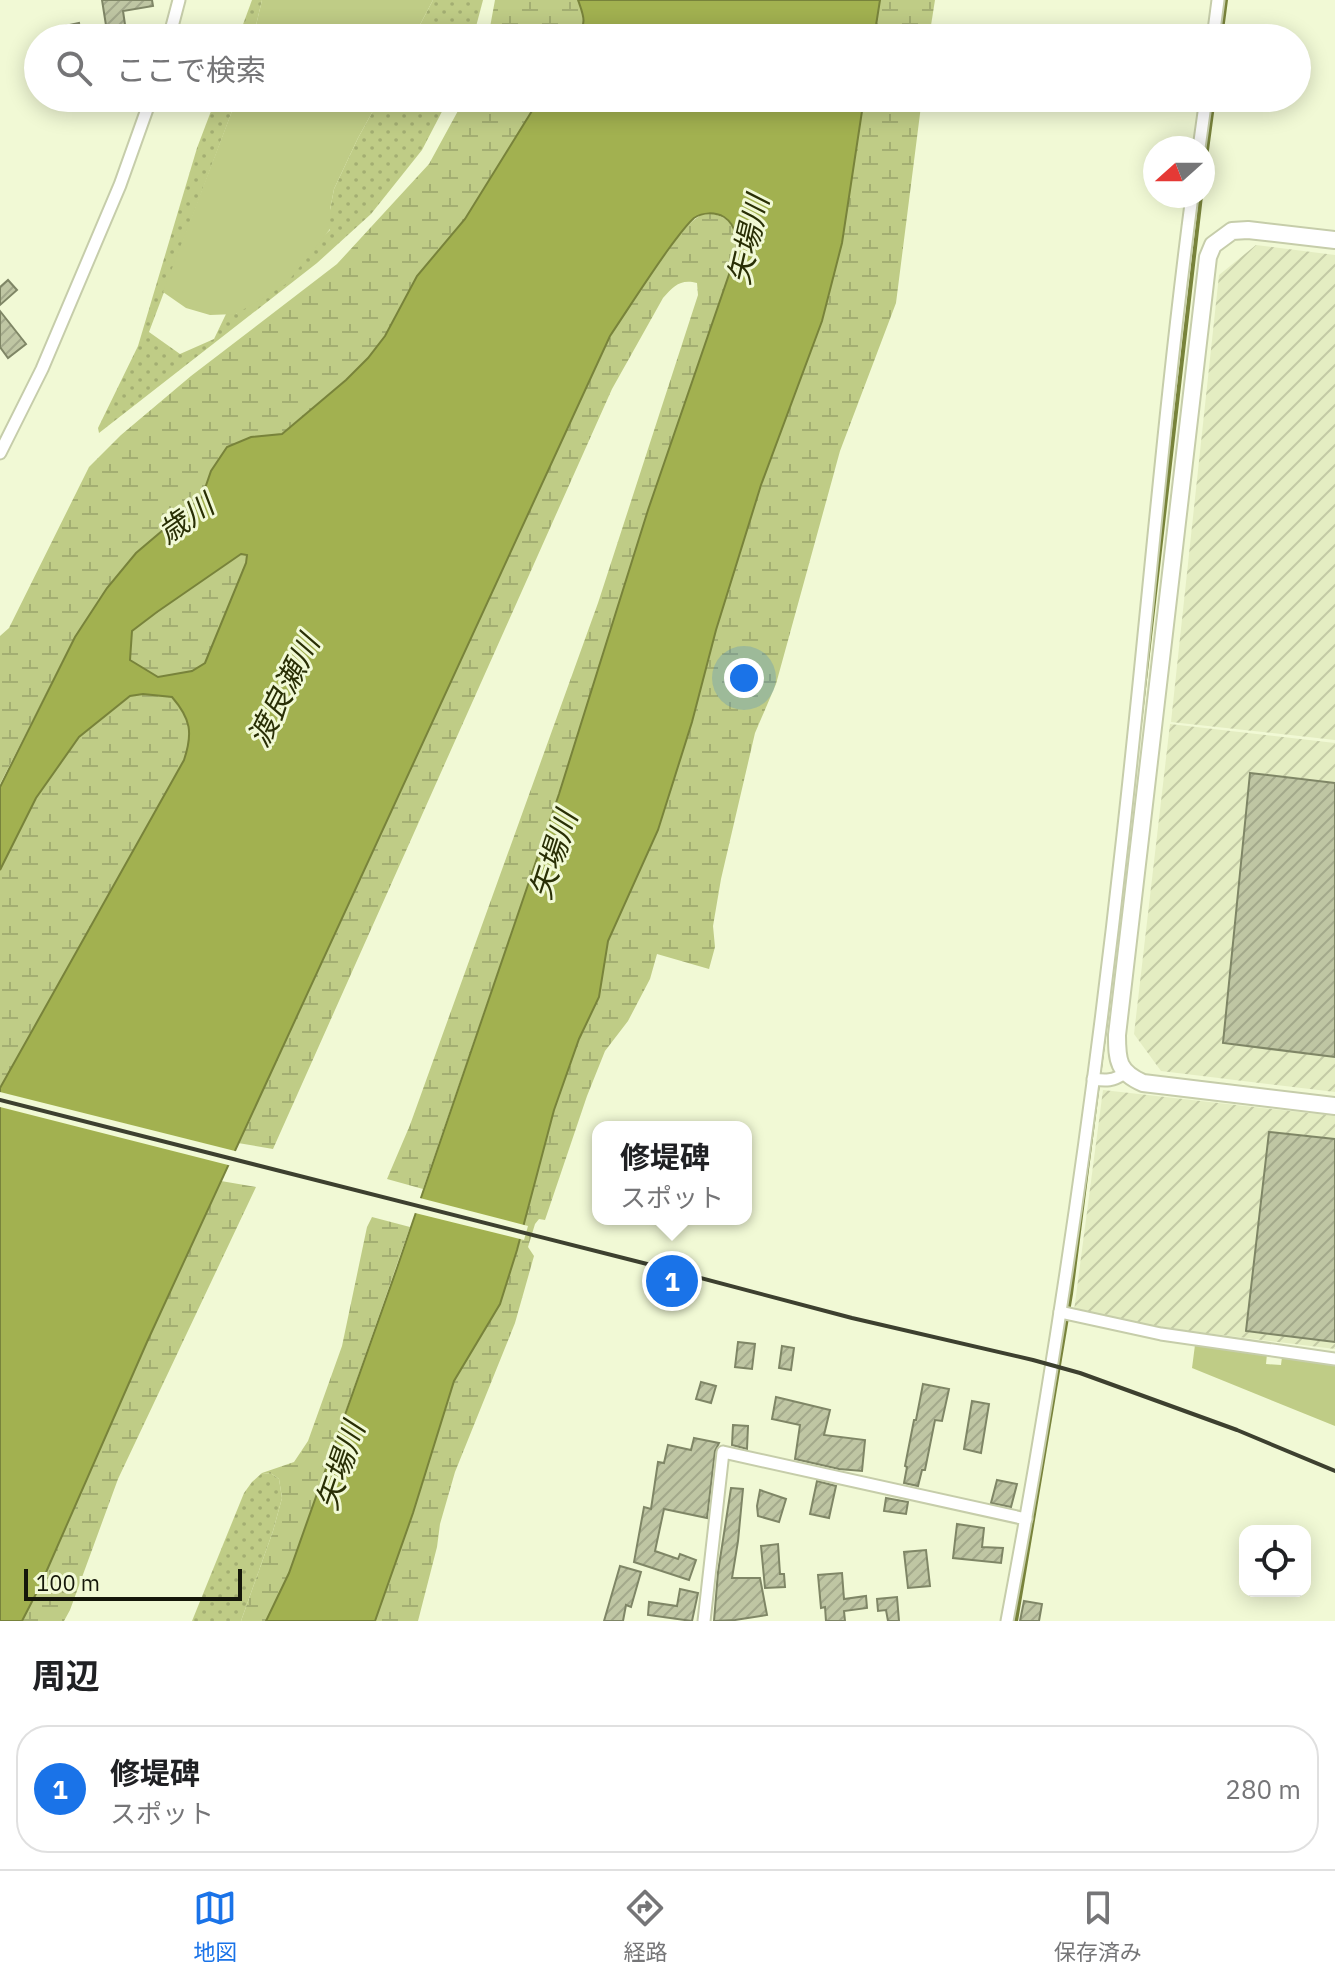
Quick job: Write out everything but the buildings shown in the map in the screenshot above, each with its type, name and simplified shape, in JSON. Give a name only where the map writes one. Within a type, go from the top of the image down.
[{"type":"street","points":[[173,24],[179,0]]},
{"type":"street","points":[[1215,24],[1218,0]]},
{"type":"street","points":[[0,453],[42,369],[126,170],[146,112]]},
{"type":"street","points":[[1201,136],[1204,112]]},
{"type":"street","points":[[1007,1621],[1060,1312],[1093,1079],[1191,208]]},
{"type":"street","points":[[1335,240],[1232,231],[1213,245],[1208,257],[1117,1035],[1119,1062],[1125,1073],[1143,1083],[1335,1106]]},
{"type":"street","points":[[1093,1079],[1108,1081],[1125,1073]]},
{"type":"street","points":[[1060,1312],[1161,1334],[1335,1359]]},
{"type":"street","points":[[704,1621],[723,1452],[1026,1519]]},
{"type":"shaded area","points":[[1256,245],[1335,255],[1335,740],[1171,722],[1219,275]]},
{"type":"shaded area","points":[[1170,724],[1335,743],[1335,1092],[1161,1071],[1134,1034]]},
{"type":"shaded area","points":[[1103,1090],[1335,1116],[1335,1349],[1150,1326],[1074,1311]]},
{"type":"green space","points":[[252,0],[262,0],[256,24],[243,24]]},
{"type":"green space","points":[[262,0],[433,0],[420,24],[256,24]]},
{"type":"green space","points":[[433,0],[483,0],[477,24],[420,24]]},
{"type":"green space","points":[[495,0],[578,0],[583,15],[583,24],[491,24]]},
{"type":"green space","points":[[880,0],[935,0],[931,24],[876,24]]},
{"type":"green space","points":[[211,112],[232,112],[149,332],[180,354],[214,339],[226,314],[236,314],[330,230],[334,189],[372,112],[442,112],[422,150],[371,214],[317,263],[99,433],[98,428],[138,346]]},
{"type":"green space","points":[[232,112],[372,112],[334,189],[330,229],[286,284],[236,314],[210,315],[186,308],[163,292]]},
{"type":"green space","points":[[457,112],[531,112],[465,219],[417,276],[385,336],[368,358],[281,434],[252,437],[211,471],[203,497],[136,553],[107,588],[75,637],[0,784],[0,636],[9,628],[89,467],[121,435],[191,376],[337,264],[429,164]]},
{"type":"green space","points":[[862,112],[920,112],[896,303],[840,451],[776,684],[755,733],[721,879],[713,926],[715,947],[709,969],[657,954],[650,979],[628,1021],[605,1051],[545,1220],[539,1219],[535,1224],[528,1247],[534,1256],[515,1323],[455,1472],[418,1621],[375,1621],[454,1381],[500,1304],[554,1110],[579,1039],[599,997],[608,941],[658,830],[761,485],[822,321],[842,243]]},
{"type":"green space","points":[[705,213],[722,217],[732,226],[736,240],[735,257],[648,510],[559,794],[423,1189],[387,1179],[410,1125],[598,603],[698,295],[697,283],[678,284],[663,298],[612,389],[273,1149],[238,1143],[610,336],[668,249],[694,220]]},
{"type":"green space","points":[[241,554],[248,555],[246,563],[205,663],[192,671],[157,677],[130,660],[132,631]]},
{"type":"green space","points":[[131,696],[172,697],[183,712],[189,734],[184,760],[0,1088],[0,870],[36,798],[79,737]]},
{"type":"green space","points":[[221,1181],[256,1187],[118,1479],[70,1610],[64,1621],[22,1621],[40,1586]]},
{"type":"green space","points":[[372,1217],[410,1227],[289,1573],[266,1621],[241,1621],[282,1498],[279,1479],[262,1473],[294,1462],[308,1441],[342,1346],[367,1227]]},
{"type":"green space","points":[[1195,1345],[1267,1354],[1266,1364],[1281,1365],[1282,1357],[1335,1364],[1335,1426],[1192,1368]]},
{"type":"green space","points":[[262,1473],[279,1479],[282,1498],[241,1621],[192,1621],[244,1493]]},
{"type":"water","points":[[578,0],[880,0],[876,24],[583,24]]},
{"type":"water","points":[[531,112],[862,112],[842,243],[822,321],[761,485],[658,830],[608,941],[599,997],[579,1039],[554,1110],[500,1304],[454,1381],[375,1621],[266,1621],[289,1573],[397,1268],[559,794],[648,510],[735,257],[734,230],[729,221],[717,214],[701,215],[687,225],[610,336],[147,1342],[40,1586],[22,1621],[0,1621],[0,1088],[184,760],[189,742],[187,719],[172,697],[130,696],[79,737],[36,798],[0,870],[0,787],[75,637],[107,588],[136,553],[202,497],[211,471],[227,447],[251,437],[282,434],[368,358],[385,336],[417,276],[465,219]],"holes":[[[241,554],[247,555],[205,663],[192,671],[158,677],[130,660],[132,631]]]},
{"type":"pier","points":[[0,1092],[239,1152],[232,1166],[0,1107]]},
{"type":"pier","points":[[416,1197],[528,1226],[524,1240],[411,1212]]},
{"type":"waterway","points":[[1223,24],[1226,0]]},
{"type":"waterway","points":[[1209,136],[1212,112]]},
{"type":"waterway","points":[[1140,723],[1200,208]]},
{"type":"waterway","points":[[1016,1621],[1071,1294],[1109,998]]},
{"type":"railway","points":[[0,1100],[852,1318],[1080,1373],[1237,1430],[1335,1471]]},
{"type":"place","name":"修堤碑","points":[[672,1281]]},
{"type":"water label","name":"矢場川","points":[[749,240]]},
{"type":"water label","name":"歳川","points":[[186,519]]},
{"type":"water label","name":"渡良瀬川","points":[[284,691]]},
{"type":"water label","name":"矢場川","points":[[554,855]]},
{"type":"water label","name":"矢場川","points":[[341,1466]]}]
